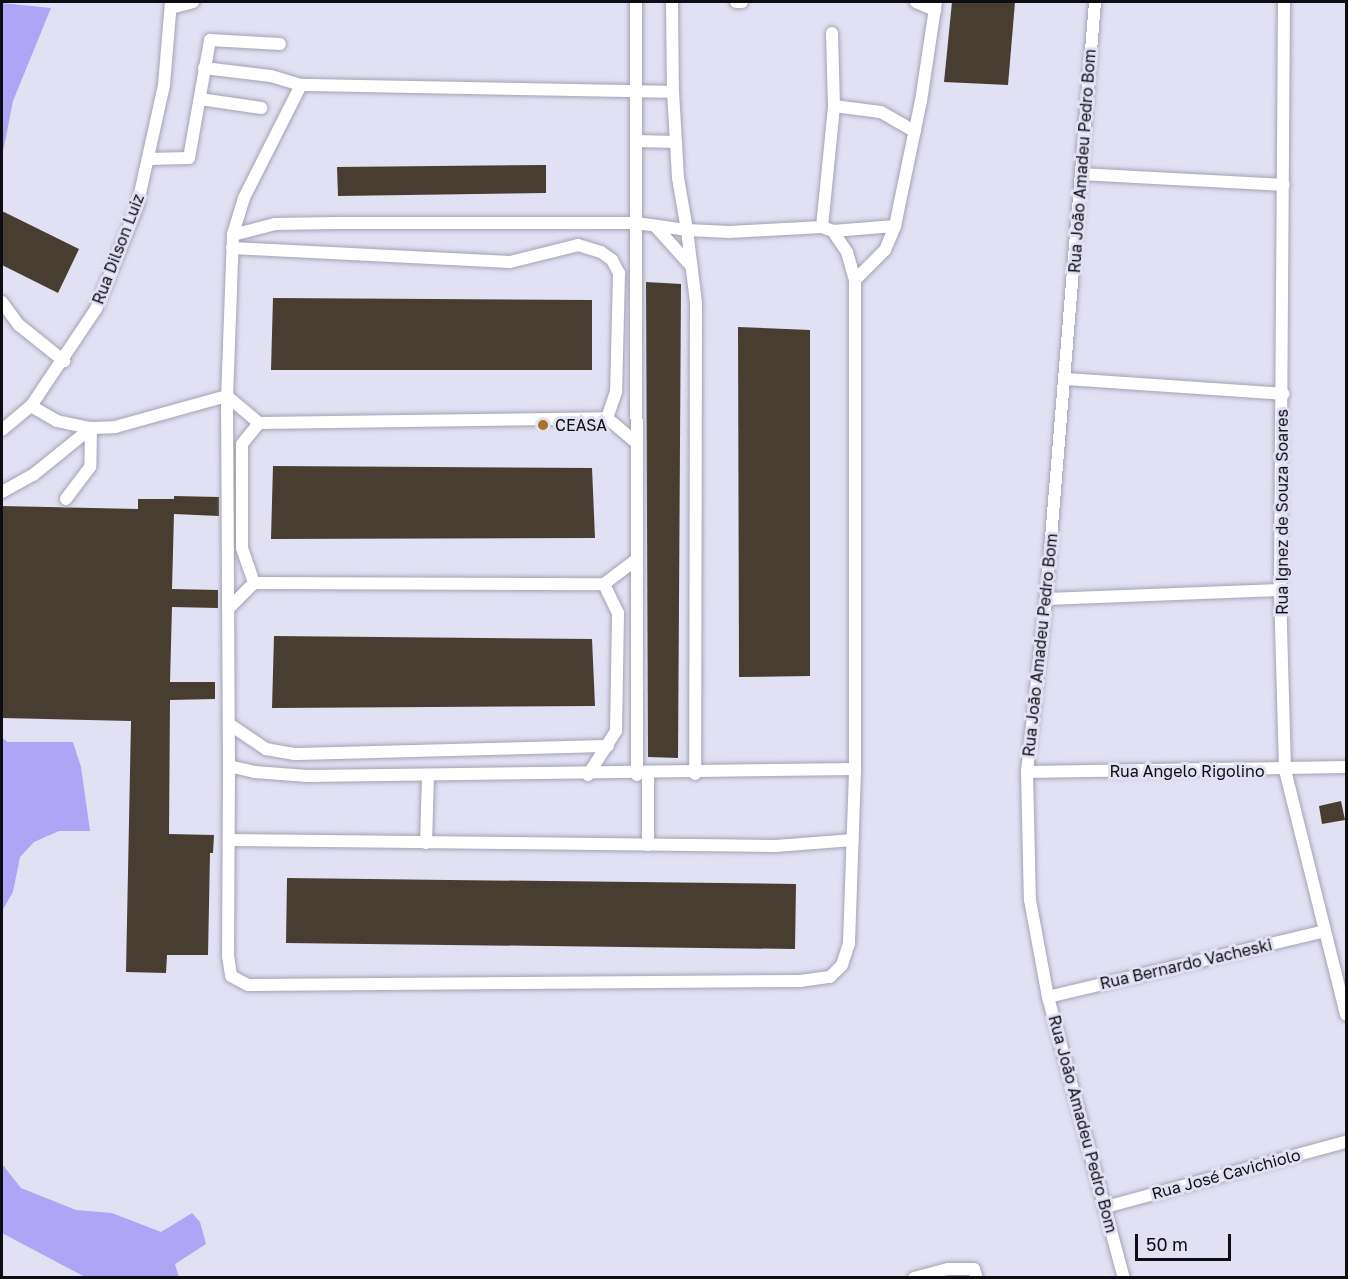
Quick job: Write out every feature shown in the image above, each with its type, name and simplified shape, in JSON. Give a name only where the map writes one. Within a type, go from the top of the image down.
[{"type":"street","points":[[169,4],[193,2]]},
{"type":"street","points":[[636,2],[637,559],[643,775],[648,845]]},
{"type":"street","points":[[672,2],[676,142],[692,267],[696,337],[695,774]]},
{"type":"street","points":[[855,280],[885,250],[895,226],[915,132],[936,6],[916,2]]},
{"type":"street","name":"Rua João Amadeu Pedro Bom","points":[[1095,2],[1046,599],[1026,772],[1030,900],[1048,997],[1124,1278]]},
{"type":"street","name":"Rua Ignez de Souza Soares","points":[[1284,2],[1280,590],[1285,770],[1324,931],[1347,1014]]},
{"type":"street","name":"Rua Dilson Luiz","points":[[2,430],[31,406],[64,361],[96,309],[137,207],[164,85],[169,4]]},
{"type":"street","points":[[301,85],[244,198],[233,235],[227,396],[231,840],[228,956],[231,976],[248,985],[800,981],[830,977],[842,965],[849,943],[853,840],[855,280],[847,252],[827,229],[834,106],[832,33]]},
{"type":"street","points":[[148,159],[189,158],[210,40],[280,44]]},
{"type":"street","points":[[204,68],[271,76],[301,85],[673,92]]},
{"type":"street","points":[[200,99],[261,108]]},
{"type":"street","points":[[834,106],[881,112],[915,132]]},
{"type":"street","points":[[636,141],[676,142]]},
{"type":"street","points":[[1081,174],[1284,185]]},
{"type":"street","points":[[578,245],[581,223]]},
{"type":"street","points":[[233,235],[275,224],[636,223],[687,230],[729,232],[895,226]]},
{"type":"street","points":[[654,226],[692,267]]},
{"type":"street","points":[[232,249],[510,262],[578,245],[601,252],[612,260],[619,273],[616,392],[607,418]]},
{"type":"street","points":[[2,302],[19,325],[64,361]]},
{"type":"street","points":[[1065,379],[1283,394]]},
{"type":"street","points":[[227,396],[259,423],[607,418],[637,443]]},
{"type":"street","points":[[31,406],[57,421],[92,428],[115,427],[227,396]]},
{"type":"street","points":[[254,583],[242,548],[242,444],[259,423]]},
{"type":"street","points":[[2,492],[33,475],[92,428]]},
{"type":"street","points":[[66,499],[90,467],[92,428]]},
{"type":"street","points":[[228,609],[254,583],[604,584],[637,559]]},
{"type":"street","points":[[588,775],[616,731],[618,613],[604,584]]},
{"type":"street","points":[[1046,599],[1280,590]]},
{"type":"street","points":[[229,724],[266,749],[295,754],[608,746]]},
{"type":"street","points":[[229,766],[255,772],[307,776],[643,775],[855,769]]},
{"type":"street","name":"Rua Angelo Rigolino","points":[[1026,772],[1285,770],[1347,767]]},
{"type":"street","points":[[426,843],[428,776]]},
{"type":"street","points":[[231,840],[776,846],[853,840]]},
{"type":"street","name":"Rua Bernardo Vacheski","points":[[1048,997],[1324,931]]},
{"type":"street","name":"Rua José Cavichiolo","points":[[1106,1207],[1347,1142]]},
{"type":"street","points":[[914,1278],[948,1269],[975,1273]]},
{"type":"shaded area","points":[[2,3],[51,8],[13,101],[2,157]]},
{"type":"shaded area","points":[[2,738],[8,742],[73,742],[81,767],[90,831],[59,831],[34,842],[20,857],[13,892],[2,911]]},
{"type":"shaded area","points":[[2,1164],[21,1188],[76,1210],[112,1213],[161,1232],[192,1213],[200,1222],[206,1244],[175,1264],[179,1277],[85,1277],[2,1233]]},
{"type":"building","points":[[952,2],[1015,2],[1008,85],[944,82]]},
{"type":"building","points":[[546,165],[546,193],[338,196],[337,167]]},
{"type":"building","points":[[2,211],[79,249],[58,293],[2,265]]},
{"type":"building","points":[[646,282],[681,284],[678,758],[648,757]]},
{"type":"building","points":[[273,298],[592,300],[592,370],[271,370]]},
{"type":"building","points":[[738,327],[810,330],[810,676],[739,677]]},
{"type":"building","points":[[273,466],[592,468],[595,538],[271,539]]},
{"type":"building","points":[[174,496],[219,497],[219,516],[174,514],[172,589],[218,590],[218,608],[172,607],[170,682],[215,682],[215,699],[170,700],[169,834],[214,835],[213,853],[210,853],[208,955],[167,955],[166,973],[126,972],[131,721],[2,718],[2,506],[138,509],[138,499],[174,499]]},
{"type":"building","points":[[274,636],[592,639],[595,706],[272,708]]},
{"type":"building","points":[[1341,801],[1345,820],[1322,824],[1319,806]]},
{"type":"building","points":[[287,878],[796,884],[795,949],[286,943]]},
{"type":"place","name":"CEASA","points":[[543,425]]}]
